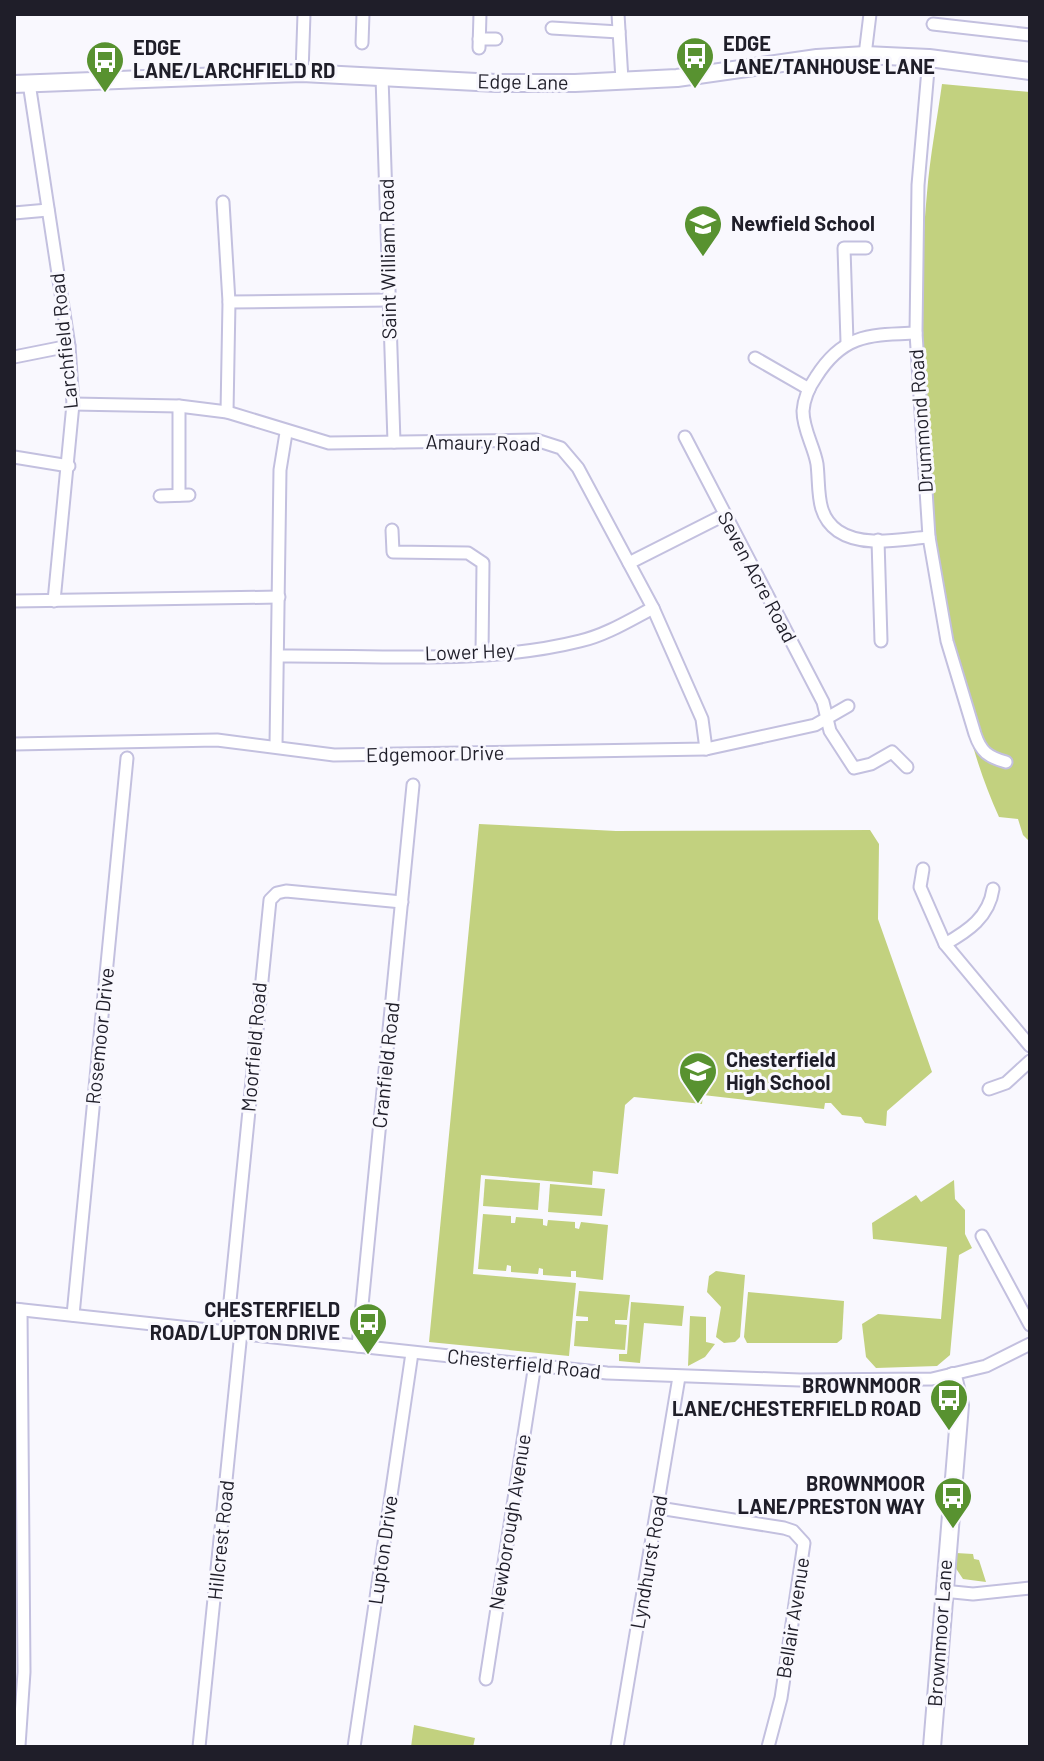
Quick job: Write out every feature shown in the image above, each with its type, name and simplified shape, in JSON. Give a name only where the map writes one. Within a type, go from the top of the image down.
[{"type":"street","points":[[302,73],[304,14]]},
{"type":"street","points":[[362,43],[367,30],[363,14]]},
{"type":"street","points":[[480,14],[479,43],[496,39]]},
{"type":"street","points":[[618,14],[622,80]]},
{"type":"street","points":[[865,55],[870,14]]},
{"type":"street","points":[[933,24],[1030,35]]},
{"type":"street","points":[[552,28],[619,32]]},
{"type":"street","name":"Edge Lane","points":[[21,83],[302,73],[496,83],[622,80],[677,78],[817,58],[865,55],[929,58],[1030,71]]},
{"type":"street","name":"Drummond Road","points":[[929,58],[918,185],[916,333],[929,537],[947,641],[980,749],[988,757],[1006,762]]},
{"type":"street","name":"Saint William Road","points":[[382,77],[394,442]]},
{"type":"street","name":"Larchfield Road","points":[[21,83],[48,210],[69,346],[73,404],[54,601]]},
{"type":"street","points":[[223,202],[229,302],[227,412]]},
{"type":"street","points":[[14,213],[48,210]]},
{"type":"street","points":[[847,342],[844,248],[866,248]]},
{"type":"street","points":[[229,302],[389,300]]},
{"type":"street","points":[[916,333],[873,336],[847,342],[827,359],[809,389],[803,411],[815,455],[821,510],[827,522],[848,537],[878,540],[929,537]]},
{"type":"street","points":[[14,357],[69,346]]},
{"type":"street","points":[[755,358],[809,389]]},
{"type":"street","name":"Amaury Road","points":[[73,404],[179,406],[227,412],[286,433],[329,443],[536,440],[561,448],[578,468],[653,608],[702,719],[706,749]]},
{"type":"street","points":[[160,496],[184,495],[179,406]]},
{"type":"street","points":[[276,745],[280,470],[286,433]]},
{"type":"street","name":"Seven Acre Road","points":[[685,437],[823,702],[830,731],[854,768],[871,764],[892,752],[907,767]]},
{"type":"street","points":[[14,457],[69,466]]},
{"type":"street","points":[[629,563],[724,515]]},
{"type":"street","points":[[392,530],[393,552],[468,553],[483,563],[482,654]]},
{"type":"street","points":[[878,540],[881,641]]},
{"type":"street","points":[[14,601],[279,597]]},
{"type":"street","name":"Lower Hey","points":[[279,656],[482,654],[583,640],[653,608]]},
{"type":"street","name":"Edgemoor Drive","points":[[14,744],[217,740],[276,745],[334,755],[706,749],[815,725],[848,706]]},
{"type":"street","name":"Rosemoor Drive","points":[[73,1315],[127,758]]},
{"type":"street","name":"Cranfield Road","points":[[358,1346],[413,785]]},
{"type":"street","points":[[923,869],[920,887],[945,944],[1030,1046]]},
{"type":"street","points":[[945,944],[982,917],[991,903],[993,889]]},
{"type":"street","name":"Moorfield Road","points":[[227,1331],[270,900],[277,893],[286,891],[402,902]]},
{"type":"street","points":[[989,1089],[1006,1083],[1030,1061]]},
{"type":"street","points":[[982,1236],[1030,1325]]},
{"type":"street","points":[[17,1310],[24,1672],[19,1745]]},
{"type":"street","name":"Chesterfield Road","points":[[17,1310],[412,1353],[679,1377],[813,1380],[953,1376],[986,1366],[1030,1344]]},
{"type":"street","name":"Hillcrest Road","points":[[199,1747],[241,1332]]},
{"type":"street","name":"Lupton Drive","points":[[354,1747],[412,1353]]},
{"type":"street","name":"Newborough Avenue","points":[[486,1679],[535,1364]]},
{"type":"street","name":"Brownmoor Lane","points":[[932,1747],[960,1405],[953,1376]]},
{"type":"street","name":"Lyndhurst Road","points":[[617,1747],[679,1377]]},
{"type":"street","name":"Bellair Avenue","points":[[659,1508],[784,1528],[804,1543],[781,1698],[768,1747]]},
{"type":"street","points":[[943,1591],[973,1594],[1030,1588]]},
{"type":"green space","points":[[942,84],[1030,92],[1030,842],[1023,835],[1018,819],[999,817],[978,763],[957,679],[937,546],[927,445],[922,290],[928,179]]},
{"type":"green space","points":[[479,824],[616,831],[870,830],[879,844],[878,919],[932,1072],[887,1111],[886,1126],[865,1123],[861,1117],[842,1115],[831,1103],[825,1103],[824,1109],[703,1095],[702,1104],[634,1097],[625,1105],[618,1174],[593,1171],[592,1185],[481,1175],[473,1274],[576,1283],[569,1356],[429,1342]]},
{"type":"green space","points":[[485,1179],[540,1183],[538,1210],[483,1206]]},
{"type":"green space","points":[[954,1180],[955,1199],[965,1210],[965,1234],[972,1248],[959,1255],[950,1355],[937,1366],[876,1368],[866,1357],[862,1324],[878,1314],[941,1319],[947,1247],[873,1239],[872,1223],[916,1195],[921,1202]]},
{"type":"green space","points":[[550,1184],[605,1189],[602,1216],[548,1212]]},
{"type":"green space","points":[[483,1214],[511,1216],[511,1223],[515,1223],[516,1217],[543,1219],[543,1225],[547,1226],[548,1220],[575,1222],[575,1228],[579,1229],[581,1222],[608,1225],[603,1280],[576,1277],[576,1271],[571,1271],[571,1277],[543,1275],[543,1269],[539,1268],[538,1274],[511,1272],[511,1266],[507,1265],[506,1271],[478,1269]]},
{"type":"green space","points":[[716,1271],[745,1275],[740,1337],[735,1342],[724,1343],[716,1337],[721,1307],[707,1292],[709,1276]]},
{"type":"green space","points":[[579,1291],[630,1295],[627,1320],[615,1320],[615,1324],[627,1325],[625,1350],[574,1346],[576,1321],[588,1321],[588,1317],[576,1316]]},
{"type":"green space","points":[[748,1292],[844,1301],[842,1339],[837,1343],[747,1343],[744,1337]]},
{"type":"green space","points":[[631,1302],[684,1306],[682,1326],[644,1323],[640,1363],[619,1361],[619,1354],[627,1354]]},
{"type":"green space","points":[[690,1316],[706,1317],[706,1342],[715,1344],[705,1357],[688,1366]]},
{"type":"green space","points":[[956,1553],[973,1554],[974,1559],[979,1560],[986,1582],[963,1579],[955,1567]]},
{"type":"green space","points":[[414,1725],[475,1738],[473,1747],[411,1747]]},
{"type":"place","name":"EDGE LANE/TANHOUSE LANE","points":[[695,90]]},
{"type":"place","name":"EDGE LANE/LARCHFIELD RD","points":[[105,94]]},
{"type":"place","name":"Newfield School","points":[[703,258]]},
{"type":"place","name":"Chesterfield High School","points":[[698,1105]]},
{"type":"place","name":"CHESTERFIELD ROAD/LUPTON DRIVE","points":[[368,1356]]},
{"type":"place","name":"BROWNMOOR LANE/CHESTERFIELD ROAD","points":[[949,1432]]},
{"type":"place","name":"BROWNMOOR LANE/PRESTON WAY","points":[[953,1530]]}]
